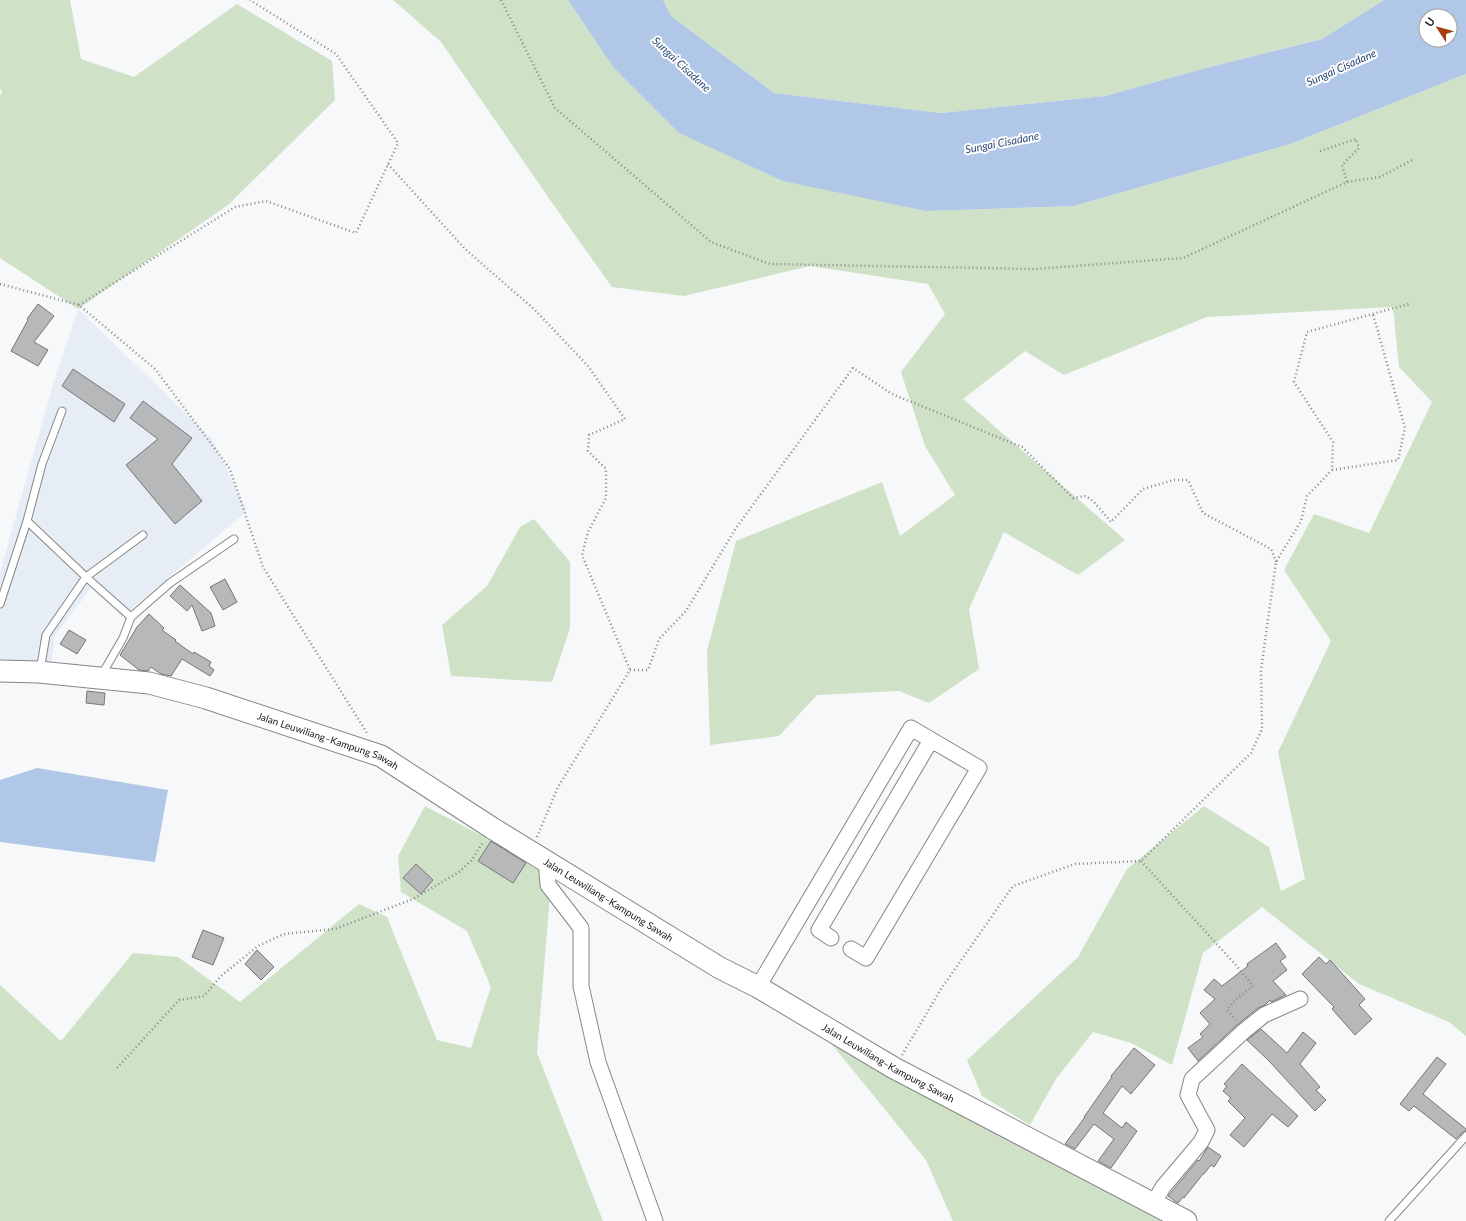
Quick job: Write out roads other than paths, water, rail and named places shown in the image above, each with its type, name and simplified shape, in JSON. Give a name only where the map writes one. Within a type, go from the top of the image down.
[{"type":"main road","name":"Jalan Leuwiliang–Kampung Sawah","points":[[0,670],[39,672],[149,683],[206,698],[381,756],[492,828],[720,968],[758,987],[894,1068],[1186,1221]]},
{"type":"street","points":[[758,987],[911,728],[979,768],[866,958],[851,949]]},
{"type":"street","points":[[831,938],[819,930],[931,740]]},
{"type":"street","points":[[538,856],[548,885],[581,928],[581,986],[598,1062],[655,1221]]},
{"type":"street","points":[[1153,1204],[1163,1186],[1201,1142],[1207,1130],[1188,1094],[1192,1079],[1244,1031],[1264,1015],[1300,999]]},
{"type":"lane","points":[[0,604],[27,521],[42,464],[62,411]]},
{"type":"lane","points":[[27,521],[86,577],[132,617]]},
{"type":"lane","points":[[39,672],[46,635],[86,577],[144,535]]},
{"type":"lane","points":[[100,678],[123,638],[132,617],[170,583],[234,539]]},
{"type":"lane","points":[[1389,1221],[1466,1136]]},
{"type":"water","name":"Sungai Cisadane","points":[[568,0],[663,0],[671,16],[774,93],[941,113],[1105,96],[1206,68],[1322,39],[1384,0],[1466,0],[1466,74],[1290,144],[1074,206],[926,211],[783,181],[679,133],[613,67]]},
{"type":"water","points":[[37,768],[168,790],[155,862],[0,842],[0,780]]}]
